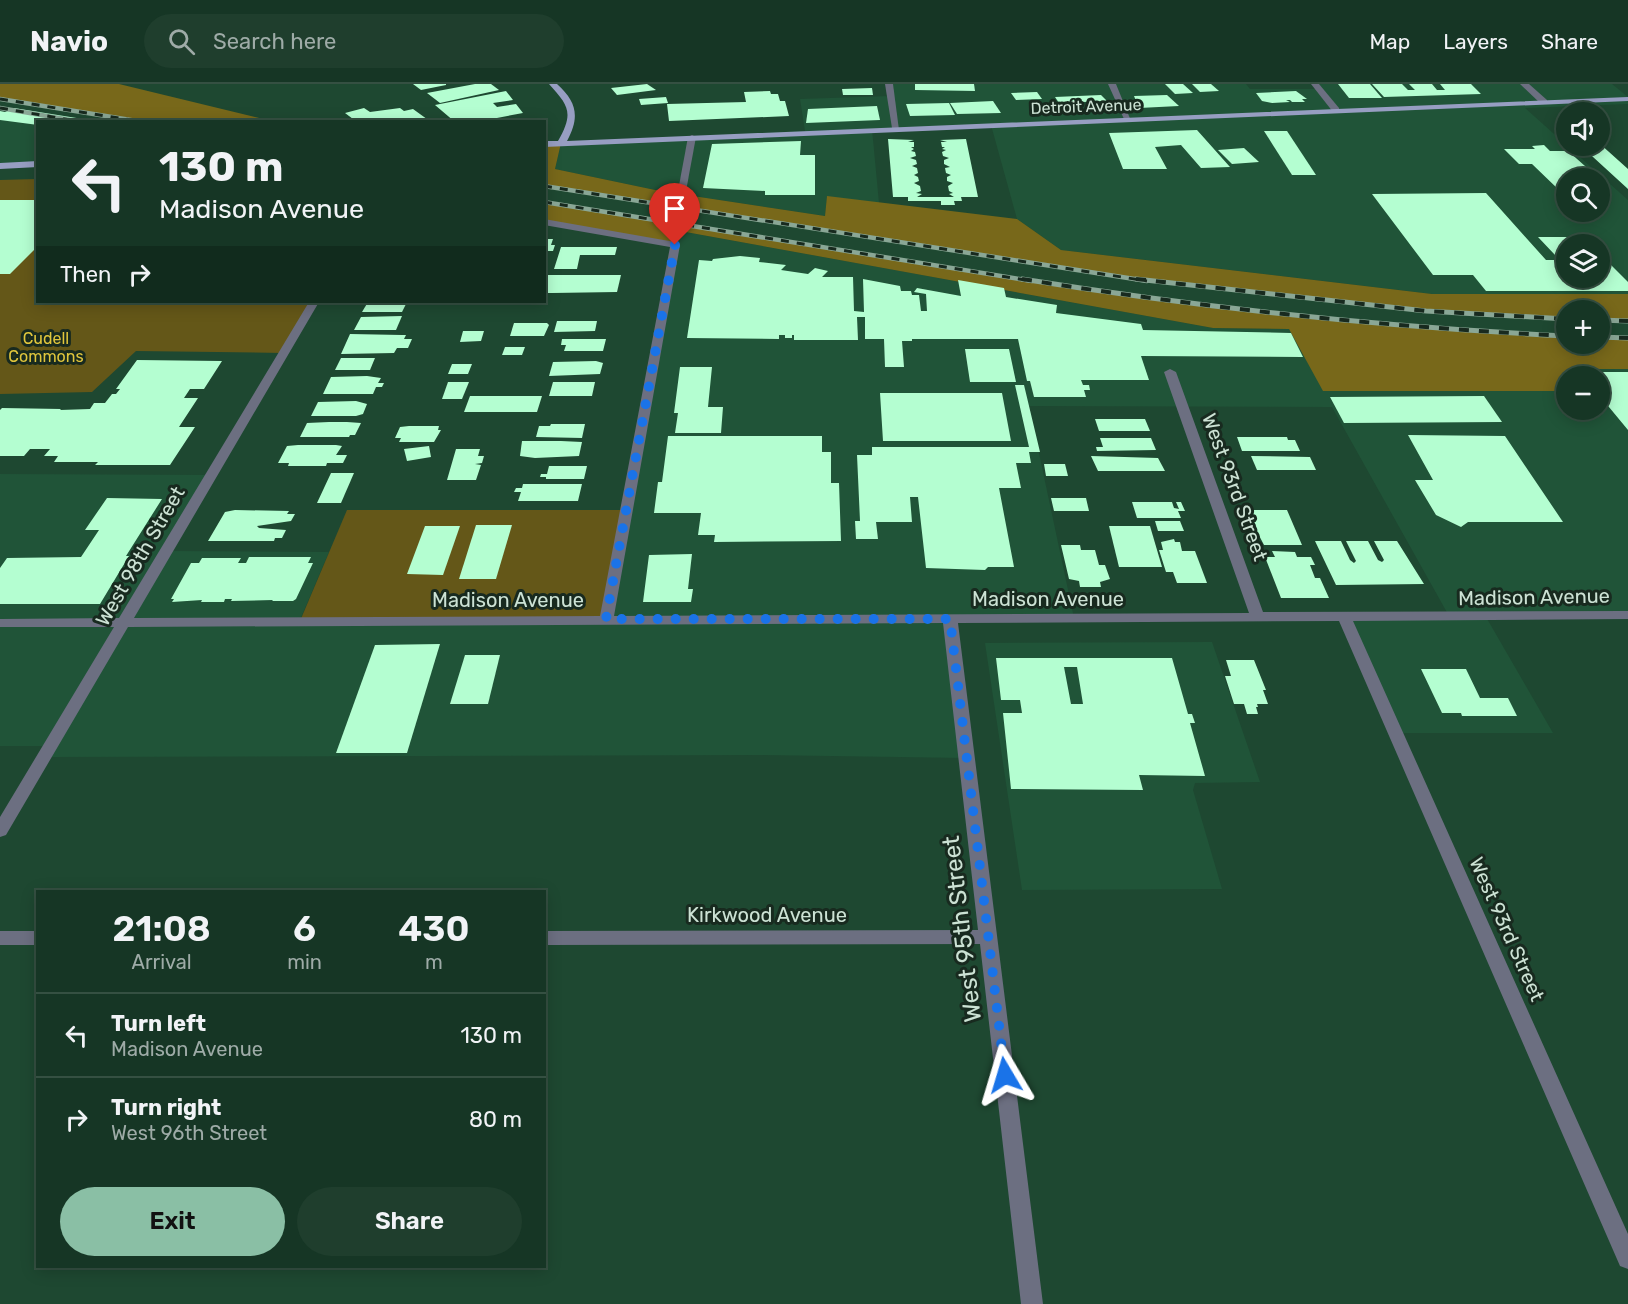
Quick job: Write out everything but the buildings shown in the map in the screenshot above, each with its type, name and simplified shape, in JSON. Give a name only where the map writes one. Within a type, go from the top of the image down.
[{"type":"main road","points":[[553,84],[562,92],[574,111],[572,123],[561,143]]},
{"type":"main road","name":"Detroit Avenue","points":[[546,144],[1628,99]]},
{"type":"main road","points":[[0,166],[36,164]]},
{"type":"street","points":[[889,84],[896,128]]},
{"type":"street","points":[[1112,84],[1128,119]]},
{"type":"street","points":[[1315,84],[1336,110]]},
{"type":"street","points":[[1524,84],[1544,102]]},
{"type":"street","points":[[682,191],[692,137]]},
{"type":"street","points":[[546,222],[675,245],[606,619]]},
{"type":"street","name":"West 98th Street","points":[[0,831],[313,303]]},
{"type":"street","name":"West 93rd Street","points":[[1170,372],[1258,618]]},
{"type":"street","name":"Madison Avenue","points":[[0,623],[1628,615]]},
{"type":"street","name":"West 93rd Street","points":[[1345,618],[1628,1259]]},
{"type":"street","name":"West 95th Street","points":[[950,619],[1032,1304]]},
{"type":"street","name":"Kirkwood Avenue","points":[[546,938],[989,937]]},
{"type":"street","points":[[0,938],[36,938]]},
{"type":"shaded area","points":[[0,84],[119,84],[268,120],[136,120],[0,99]]},
{"type":"shaded area","points":[[889,84],[1246,84],[1250,89],[1319,89],[1315,84],[1612,84],[1628,97],[1628,104],[1556,102],[1556,107],[1525,108],[1556,136],[1556,156],[1579,156],[1592,168],[1556,168],[1556,222],[1610,222],[1610,184],[1628,200],[1628,294],[1432,294],[1061,250],[1017,219],[991,125],[872,129],[879,203],[827,197],[825,216],[660,191],[555,169],[561,143],[805,131],[800,99],[891,96]]},
{"type":"shaded area","points":[[0,116],[36,122],[36,164],[0,166]]},
{"type":"shaded area","points":[[561,143],[555,169],[660,191],[825,216],[827,196],[1017,219],[1061,250],[1432,294],[1628,294],[1628,321],[1610,320],[1610,300],[1556,300],[1556,318],[1426,311],[1141,280],[546,186],[546,144]]},
{"type":"shaded area","points":[[546,202],[1140,297],[1310,318],[1556,335],[1556,354],[1610,354],[1610,337],[1628,338],[1628,369],[1610,369],[1610,366],[1556,366],[1556,391],[1323,391],[1289,329],[1213,328],[680,231],[675,245],[546,222]]},
{"type":"shaded area","points":[[680,231],[1213,328],[1289,329],[1324,391],[1556,391],[1556,420],[1610,420],[1610,369],[1628,369],[1628,615],[1486,617],[1553,733],[1395,733],[1345,618],[1449,616],[1332,407],[1029,406],[1074,618],[951,619],[967,758],[761,755],[45,757],[51,746],[0,746],[0,474],[212,475],[168,551],[329,552],[300,620],[605,619]]},
{"type":"shaded area","points":[[1212,642],[1260,782],[1195,783],[1193,790],[1222,889],[1022,890],[985,643]]},
{"type":"green space","name":"Cudell Commons","points":[[36,179],[36,303],[313,303],[284,353],[136,351],[92,392],[0,394],[0,180]]},
{"type":"green space","points":[[347,510],[626,510],[606,619],[300,621]]},
{"type":"railway","points":[[0,99],[131,120]]},
{"type":"railway","points":[[0,108],[70,120]]},
{"type":"railway","points":[[546,186],[1147,281]]},
{"type":"railway","points":[[546,202],[1032,281]]},
{"type":"railway","points":[[1022,279],[1158,299],[1293,315],[1556,335]]},
{"type":"railway","points":[[1136,279],[1426,311],[1556,318]]},
{"type":"railway","points":[[1610,320],[1628,321]]},
{"type":"railway","points":[[1610,337],[1628,338]]},
{"type":"route","points":[[675,245],[606,619],[950,619],[1005,1075]]}]
